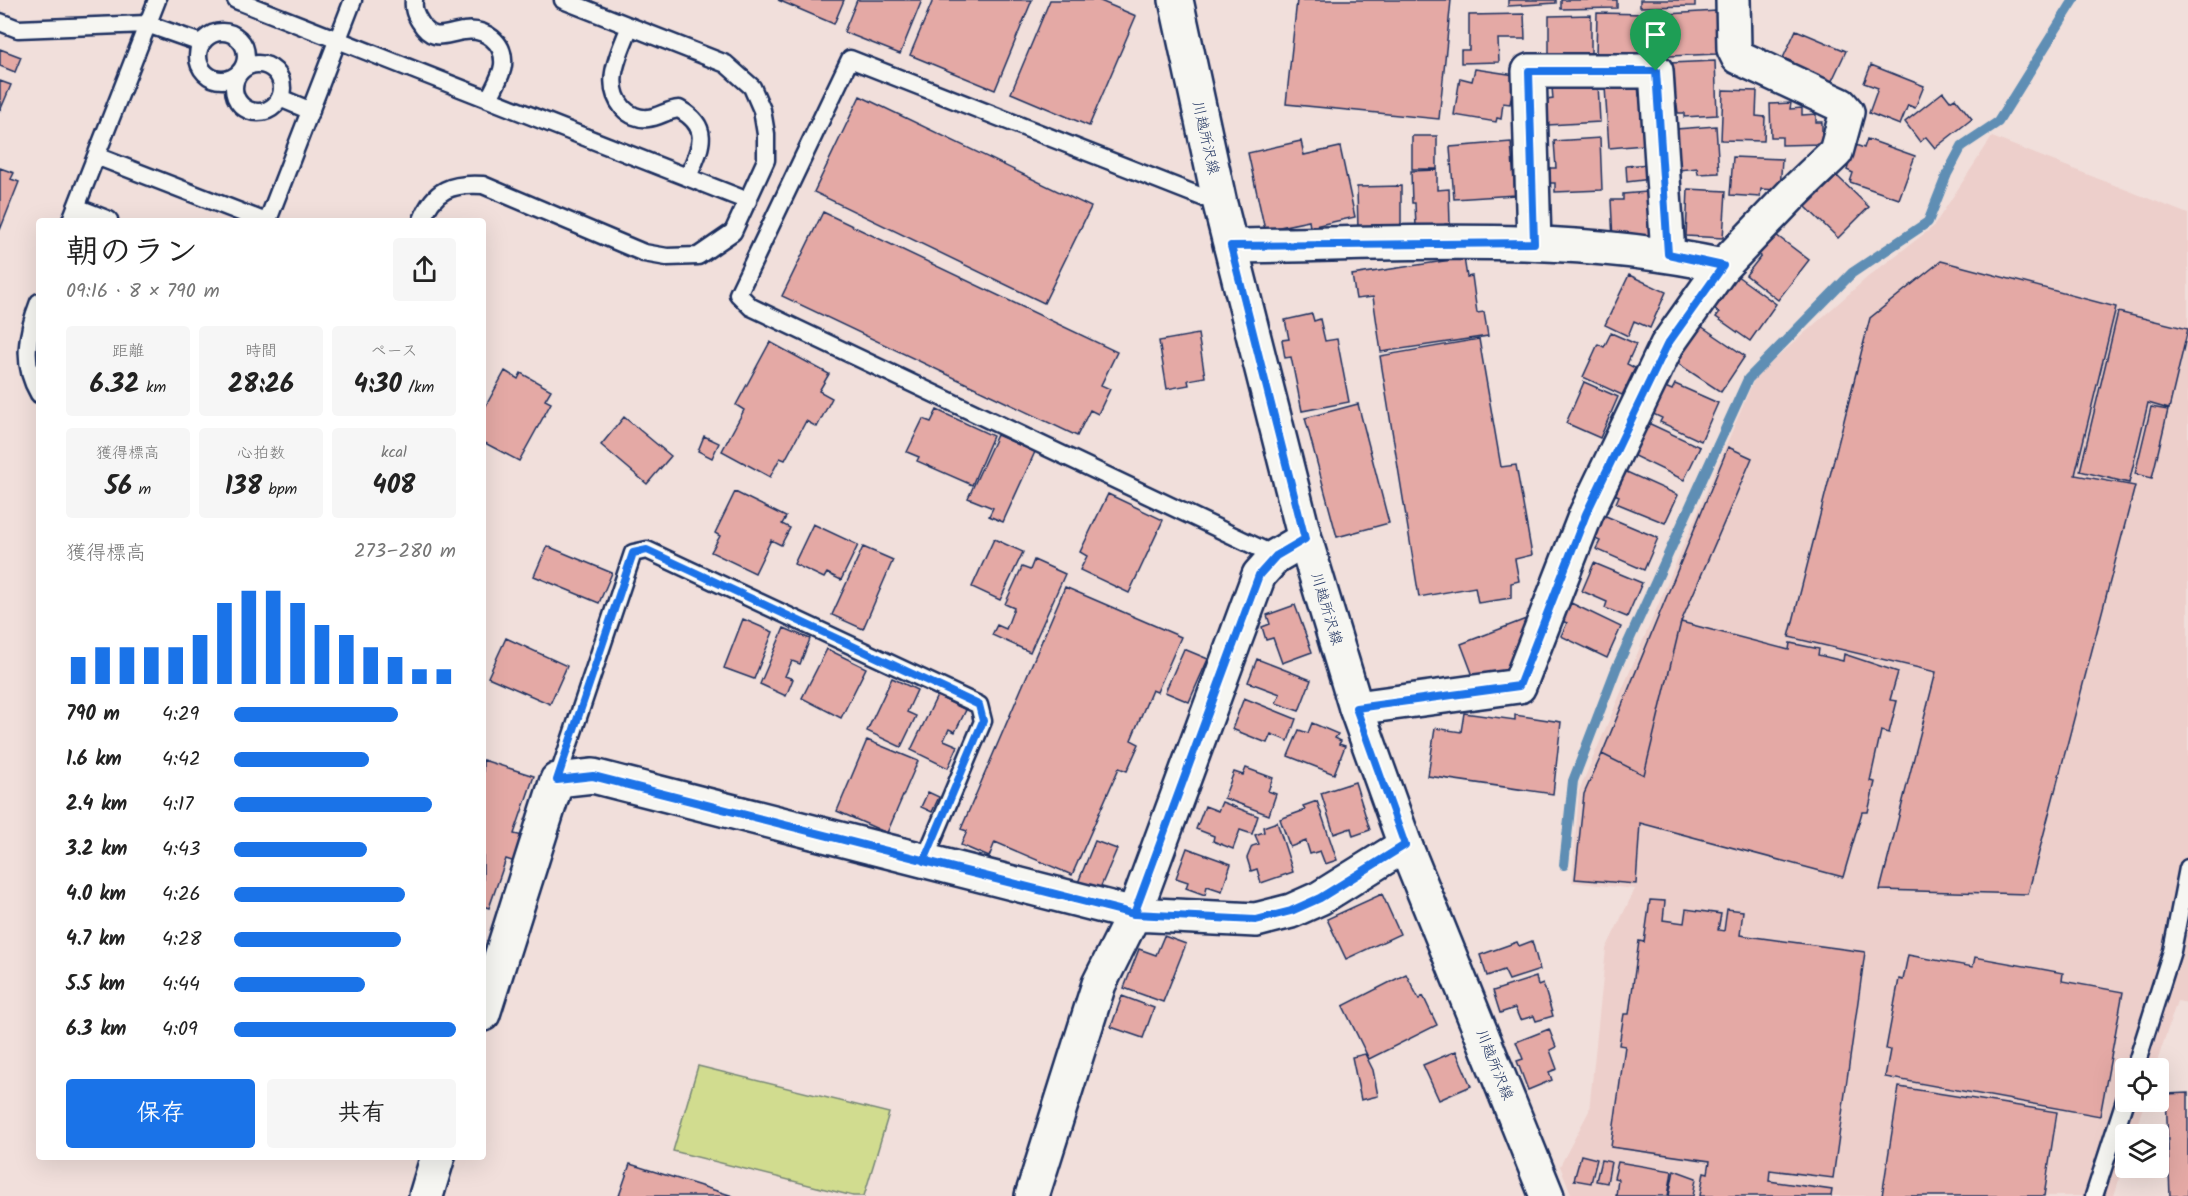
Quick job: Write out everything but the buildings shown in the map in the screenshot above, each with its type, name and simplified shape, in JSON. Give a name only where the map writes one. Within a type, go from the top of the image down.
[{"type":"street","name":"川越所沢線","points":[[1176,0],[1220,204],[1305,539],[1356,708],[1405,845],[1547,1196]]},
{"type":"street","points":[[1356,708],[1519,686],[1586,514],[1667,345],[1723,266],[1836,152],[1847,112],[1841,105],[1738,57],[1734,49],[1733,0]]},
{"type":"street","points":[[1534,243],[1529,71],[1656,71],[1668,254]]},
{"type":"street","points":[[1231,246],[1534,243],[1668,254],[1723,266]]},
{"type":"street","points":[[1032,1196],[1099,984],[1134,914],[1259,575],[1276,556],[1305,539]]},
{"type":"street","points":[[486,1005],[557,780],[593,776],[1134,914],[1256,920],[1291,911],[1320,898],[1405,845]]},
{"type":"street","points":[[426,1196],[437,1160]]},
{"type":"lane","points":[[97,218],[74,214],[157,0]]},
{"type":"lane","points":[[236,0],[748,201]]},
{"type":"lane","points":[[269,218],[353,0]]},
{"type":"lane","points":[[414,0],[416,15],[430,34],[452,35],[474,30],[495,39],[502,52],[503,66],[489,99]]},
{"type":"lane","points":[[423,218],[434,200],[444,190],[460,184],[483,186],[644,253],[667,257],[698,256],[733,232],[766,160],[766,134],[762,110],[752,87],[726,64],[563,0]]},
{"type":"lane","points":[[0,22],[18,29],[147,24],[201,43]]},
{"type":"lane","points":[[630,26],[614,71],[615,98],[626,111],[635,117],[647,118],[668,110],[679,109],[694,121],[701,132],[701,144],[688,177]]},
{"type":"lane","points":[[239,72],[231,78],[220,80],[210,77],[201,69],[197,59],[201,43],[213,33],[224,31],[234,34],[242,42],[246,52],[245,63],[239,72],[235,82],[234,93],[239,103],[247,110],[258,112],[269,110],[280,98],[282,82],[278,73],[270,66],[259,63],[248,65],[239,72]]},
{"type":"lane","points":[[1220,204],[850,59],[738,294],[751,307],[1276,556]]},
{"type":"lane","points":[[280,98],[311,111]]},
{"type":"lane","points":[[96,156],[256,218]]},
{"type":"lane","points":[[36,311],[28,331],[27,358],[31,380],[36,389]]},
{"type":"lane","points":[[557,780],[633,553],[647,550],[979,705],[983,721],[924,861]]},
{"type":"lane","points":[[2138,1058],[2172,951],[2188,868]]},
{"type":"lane","points":[[2094,1196],[2121,1112]]},
{"type":"shaded area","points":[[1992,137],[2188,214],[2188,1003],[2177,1001],[2158,1058],[2115,1058],[2115,1112],[2141,1112],[2137,1124],[2115,1124],[2115,1178],[2120,1178],[2114,1196],[1572,1196],[1560,1166],[1589,1111],[1606,949],[1635,889],[1572,882],[1579,791],[1755,377],[1869,276],[1933,227]]},
{"type":"green space","points":[[698,1066],[889,1113],[864,1196],[853,1196],[673,1151]]},
{"type":"waterway","points":[[1564,865],[1573,781],[1616,669],[1748,379],[1852,273],[1928,222],[1947,174],[1962,146],[1998,122],[2074,0]]},
{"type":"route","points":[[1656,71],[1529,71],[1534,243],[1231,246],[1305,539],[1276,556],[1259,575],[1134,914],[994,879],[841,840],[593,776],[557,780],[633,553],[647,550],[979,705],[983,721],[924,861],[1134,914],[1256,920],[1291,911],[1320,898],[1405,845],[1356,708],[1519,686],[1586,514],[1667,345],[1723,266],[1668,254],[1656,71]]}]
